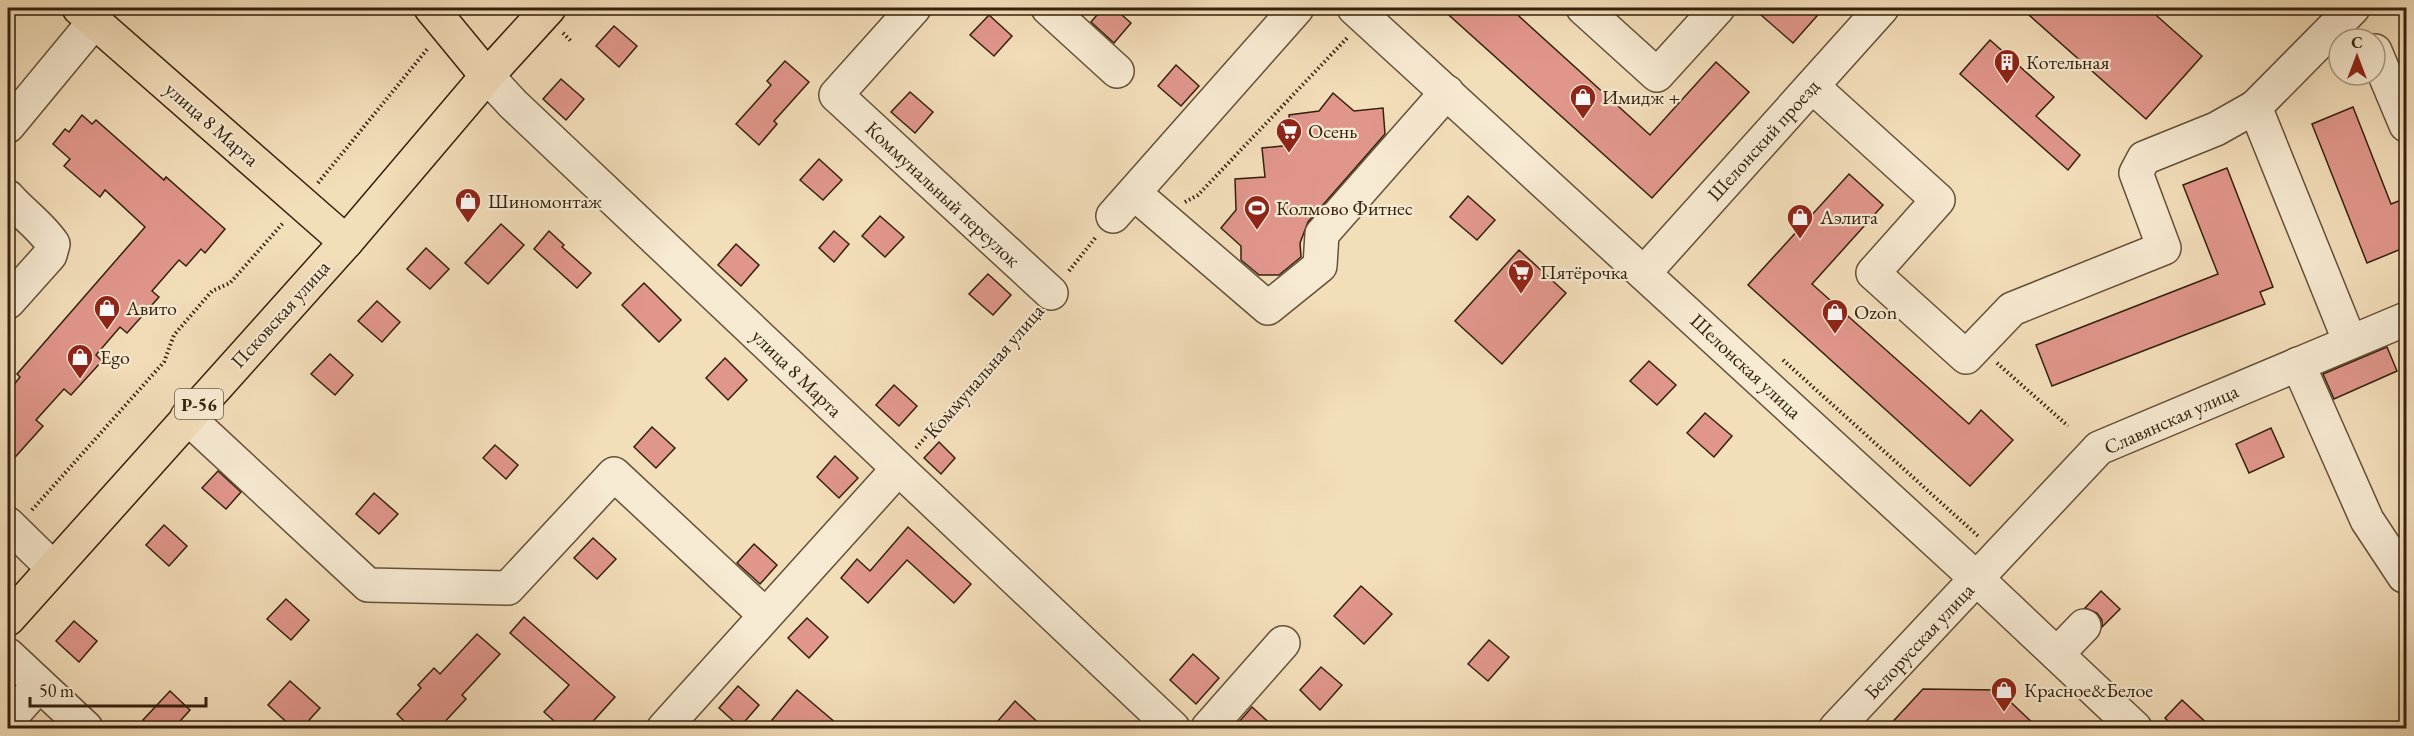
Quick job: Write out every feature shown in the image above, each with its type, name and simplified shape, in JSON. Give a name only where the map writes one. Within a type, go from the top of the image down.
[{"type":"main road","name":"Псковская улица","points":[[8,619],[346,242],[487,76],[549,8]]},
{"type":"main road","name":"улица 8 Марта","points":[[87,15],[346,242]]},
{"type":"main road","name":"улица 8 Марта","points":[[439,16],[487,76]]},
{"type":"street","name":"Коммунальный переулок","points":[[914,8],[836,95],[1051,293]]},
{"type":"street","points":[[1048,8],[1117,71]]},
{"type":"street","points":[[1297,8],[1123,204],[1158,214],[1268,308],[1320,266],[1322,234],[1447,92]]},
{"type":"street","points":[[1583,8],[1657,75],[1718,8]]},
{"type":"street","name":"Шелонский проезд","points":[[1644,273],[1882,8]]},
{"type":"street","points":[[1812,86],[1938,200],[1873,273],[1966,357],[2012,309],[2164,248],[2136,173],[2144,158],[2216,129],[2255,107],[2353,8]]},
{"type":"street","points":[[2366,8],[2369,27]]},
{"type":"street","name":"Шелонская улица","points":[[1360,13],[1977,579],[2135,729]]},
{"type":"street","points":[[14,105],[87,15]]},
{"type":"street","points":[[2292,70],[2327,58]]},
{"type":"street","name":"улица 8 Марта","points":[[487,76],[513,104],[1173,729]]},
{"type":"street","points":[[2387,80],[2406,125]]},
{"type":"street","points":[[2255,107],[2350,342]]},
{"type":"street","points":[[8,197],[46,233],[53,244],[50,255],[8,302]]},
{"type":"street","name":"Славянская улица","points":[[1977,579],[2099,448],[2406,319]]},
{"type":"street","points":[[2298,364],[2367,520],[2404,576],[2406,575]]},
{"type":"street","points":[[187,417],[368,585],[508,588],[614,474],[765,615]]},
{"type":"street","points":[[664,729],[898,469]]},
{"type":"street","points":[[11,527],[53,568]]},
{"type":"street","name":"Белорусская улица","points":[[1836,729],[1977,579]]},
{"type":"street","points":[[2057,654],[2084,626]]},
{"type":"street","points":[[1208,729],[1283,644]]},
{"type":"street","points":[[8,656],[86,729]]},
{"type":"street","points":[[8,720],[39,685]]},
{"type":"path","points":[[1158,214],[1198,195],[1360,13]]},
{"type":"path","points":[[11,527],[164,362],[174,335],[212,291],[230,283],[302,202],[439,16]]},
{"type":"path","name":"Коммунальная улица","points":[[898,469],[1051,293],[1123,204]]},
{"type":"path","points":[[1991,358],[2068,426]]},
{"type":"building","points":[[1103,8],[1114,8],[1131,23],[1114,43],[1091,22]]},
{"type":"building","points":[[1441,8],[1510,8],[1650,135],[1716,62],[1749,92],[1652,198]]},
{"type":"building","points":[[1753,8],[1824,8],[1793,43]]},
{"type":"building","points":[[2021,8],[2148,8],[2202,56],[2146,119]]},
{"type":"building","points":[[989,15],[1012,36],[994,56],[970,35]]},
{"type":"building","points":[[614,26],[637,46],[619,67],[596,46]]},
{"type":"building","name":"Котельная","points":[[1990,40],[2054,97],[2036,116],[2080,155],[2068,170],[1960,74]]},
{"type":"building","points":[[785,61],[809,82],[774,121],[777,124],[759,145],[736,124],[771,85],[767,81]]},
{"type":"building","points":[[1176,65],[1199,86],[1181,106],[1158,86]]},
{"type":"building","points":[[561,79],[584,99],[566,120],[543,99]]},
{"type":"building","points":[[910,92],[933,112],[915,133],[891,112]]},
{"type":"building","points":[[1333,93],[1354,111],[1383,108],[1385,134],[1308,222],[1300,243],[1301,257],[1279,275],[1259,275],[1241,260],[1241,246],[1221,228],[1236,210],[1235,179],[1265,177],[1262,148],[1292,145],[1289,115],[1319,111]]},
{"type":"building","points":[[2353,107],[2391,204],[2406,198],[2406,247],[2367,263],[2312,124]]},
{"type":"building","points":[[82,115],[92,124],[96,120],[164,180],[166,177],[225,229],[205,253],[201,249],[186,266],[179,260],[152,291],[159,297],[127,333],[120,327],[96,355],[102,361],[71,395],[64,389],[36,420],[43,426],[8,465],[8,392],[20,377],[17,374],[145,227],[105,190],[100,197],[64,166],[70,159],[53,144],[65,129],[69,132]]},
{"type":"building","points":[[819,159],[842,180],[823,200],[800,180]]},
{"type":"building","points":[[2227,168],[2273,287],[2260,292],[2265,304],[2052,386],[2036,345],[2218,274],[2183,185]]},
{"type":"building","points":[[1849,174],[1883,205],[1812,284],[1969,424],[1981,410],[2013,440],[1970,486],[1748,285]]},
{"type":"building","points":[[1468,196],[1495,220],[1477,240],[1450,217]]},
{"type":"building","points":[[880,216],[904,237],[885,257],[862,236]]},
{"type":"building","points":[[501,224],[524,245],[488,284],[465,263]]},
{"type":"building","points":[[549,231],[564,245],[562,247],[591,273],[577,288],[534,249]]},
{"type":"building","points":[[834,231],[849,244],[834,262],[819,248]]},
{"type":"building","points":[[736,244],[759,265],[741,286],[718,265]]},
{"type":"building","points":[[426,248],[449,269],[430,289],[407,269]]},
{"type":"building","points":[[1519,250],[1566,293],[1502,364],[1455,321]]},
{"type":"building","points":[[988,274],[1011,295],[993,315],[969,294]]},
{"type":"building","points":[[644,283],[681,320],[659,342],[622,305]]},
{"type":"building","points":[[377,301],[400,322],[382,342],[358,321]]},
{"type":"building","points":[[2387,347],[2397,371],[2334,399],[2323,374]]},
{"type":"building","points":[[330,354],[353,375],[335,395],[311,374]]},
{"type":"building","points":[[725,358],[747,380],[728,400],[706,378]]},
{"type":"building","points":[[1649,361],[1676,385],[1657,405],[1630,381]]},
{"type":"building","points":[[894,385],[917,406],[899,426],[876,405]]},
{"type":"building","points":[[1705,413],[1732,436],[1714,457],[1687,433]]},
{"type":"building","points":[[652,427],[675,448],[656,468],[634,447]]},
{"type":"building","points":[[2271,428],[2284,457],[2249,473],[2236,444]]},
{"type":"building","points":[[939,442],[955,458],[941,474],[924,458]]},
{"type":"building","points":[[495,445],[518,465],[506,479],[483,458]]},
{"type":"building","points":[[835,456],[858,478],[839,498],[817,477]]},
{"type":"building","points":[[218,471],[241,492],[226,509],[202,488]]},
{"type":"building","points":[[374,493],[398,514],[379,534],[356,514]]},
{"type":"building","points":[[164,525],[187,546],[169,566],[146,545]]},
{"type":"building","points":[[908,527],[971,584],[954,603],[907,560],[868,603],[841,578],[857,559],[870,571]]},
{"type":"building","points":[[593,538],[616,559],[597,579],[574,558]]},
{"type":"building","points":[[754,544],[777,565],[760,584],[737,563]]},
{"type":"building","points":[[1361,586],[1392,614],[1364,644],[1334,616]]},
{"type":"building","points":[[2101,591],[2120,609],[2102,627],[2102,620],[2097,613],[2085,608]]},
{"type":"building","points":[[286,599],[309,620],[291,640],[267,619]]},
{"type":"building","points":[[524,617],[615,697],[586,729],[563,729],[544,712],[569,685],[510,633]]},
{"type":"building","points":[[807,618],[828,637],[809,658],[788,638]]},
{"type":"building","points":[[74,621],[97,641],[79,662],[56,641]]},
{"type":"building","points":[[477,634],[500,654],[462,695],[466,699],[438,729],[412,729],[397,714],[421,688],[418,685],[434,668],[440,674]]},
{"type":"building","points":[[1489,640],[1509,657],[1488,681],[1468,664]]},
{"type":"building","points":[[1193,654],[1219,678],[1196,704],[1170,680]]},
{"type":"building","points":[[1321,667],[1342,685],[1320,710],[1300,690]]},
{"type":"building","points":[[290,681],[320,708],[301,729],[294,729],[268,705]]},
{"type":"building","points":[[738,686],[759,705],[740,727],[719,708]]},
{"type":"building","points":[[1923,689],[1998,690],[2039,729],[1886,729]]},
{"type":"building","points":[[797,690],[843,729],[783,729],[772,720]]},
{"type":"building","points":[[170,691],[190,710],[173,729],[153,729],[143,720]]},
{"type":"building","points":[[2182,700],[2213,729],[2176,729],[2165,718]]},
{"type":"building","points":[[1015,701],[1045,729],[991,729]]},
{"type":"building","points":[[1252,707],[1276,729],[1233,729]]},
{"type":"place","name":"Котельная","points":[[2007,85]]},
{"type":"place","name":"Имидж +","points":[[1583,120]]},
{"type":"place","name":"Осень","points":[[1289,154]]},
{"type":"place","name":"Шиномонтаж","points":[[468,224]]},
{"type":"place","name":"Колмово Фитнес","points":[[1257,231]]},
{"type":"place","name":"Аэлита","points":[[1800,240]]},
{"type":"place","name":"Пятёрочка","points":[[1521,295]]},
{"type":"place","name":"Авито","points":[[107,331]]},
{"type":"place","name":"Ozon","points":[[1835,335]]},
{"type":"place","name":"Ego","points":[[80,380]]},
{"type":"place","name":"Красное&Белое","points":[[2004,713]]}]
